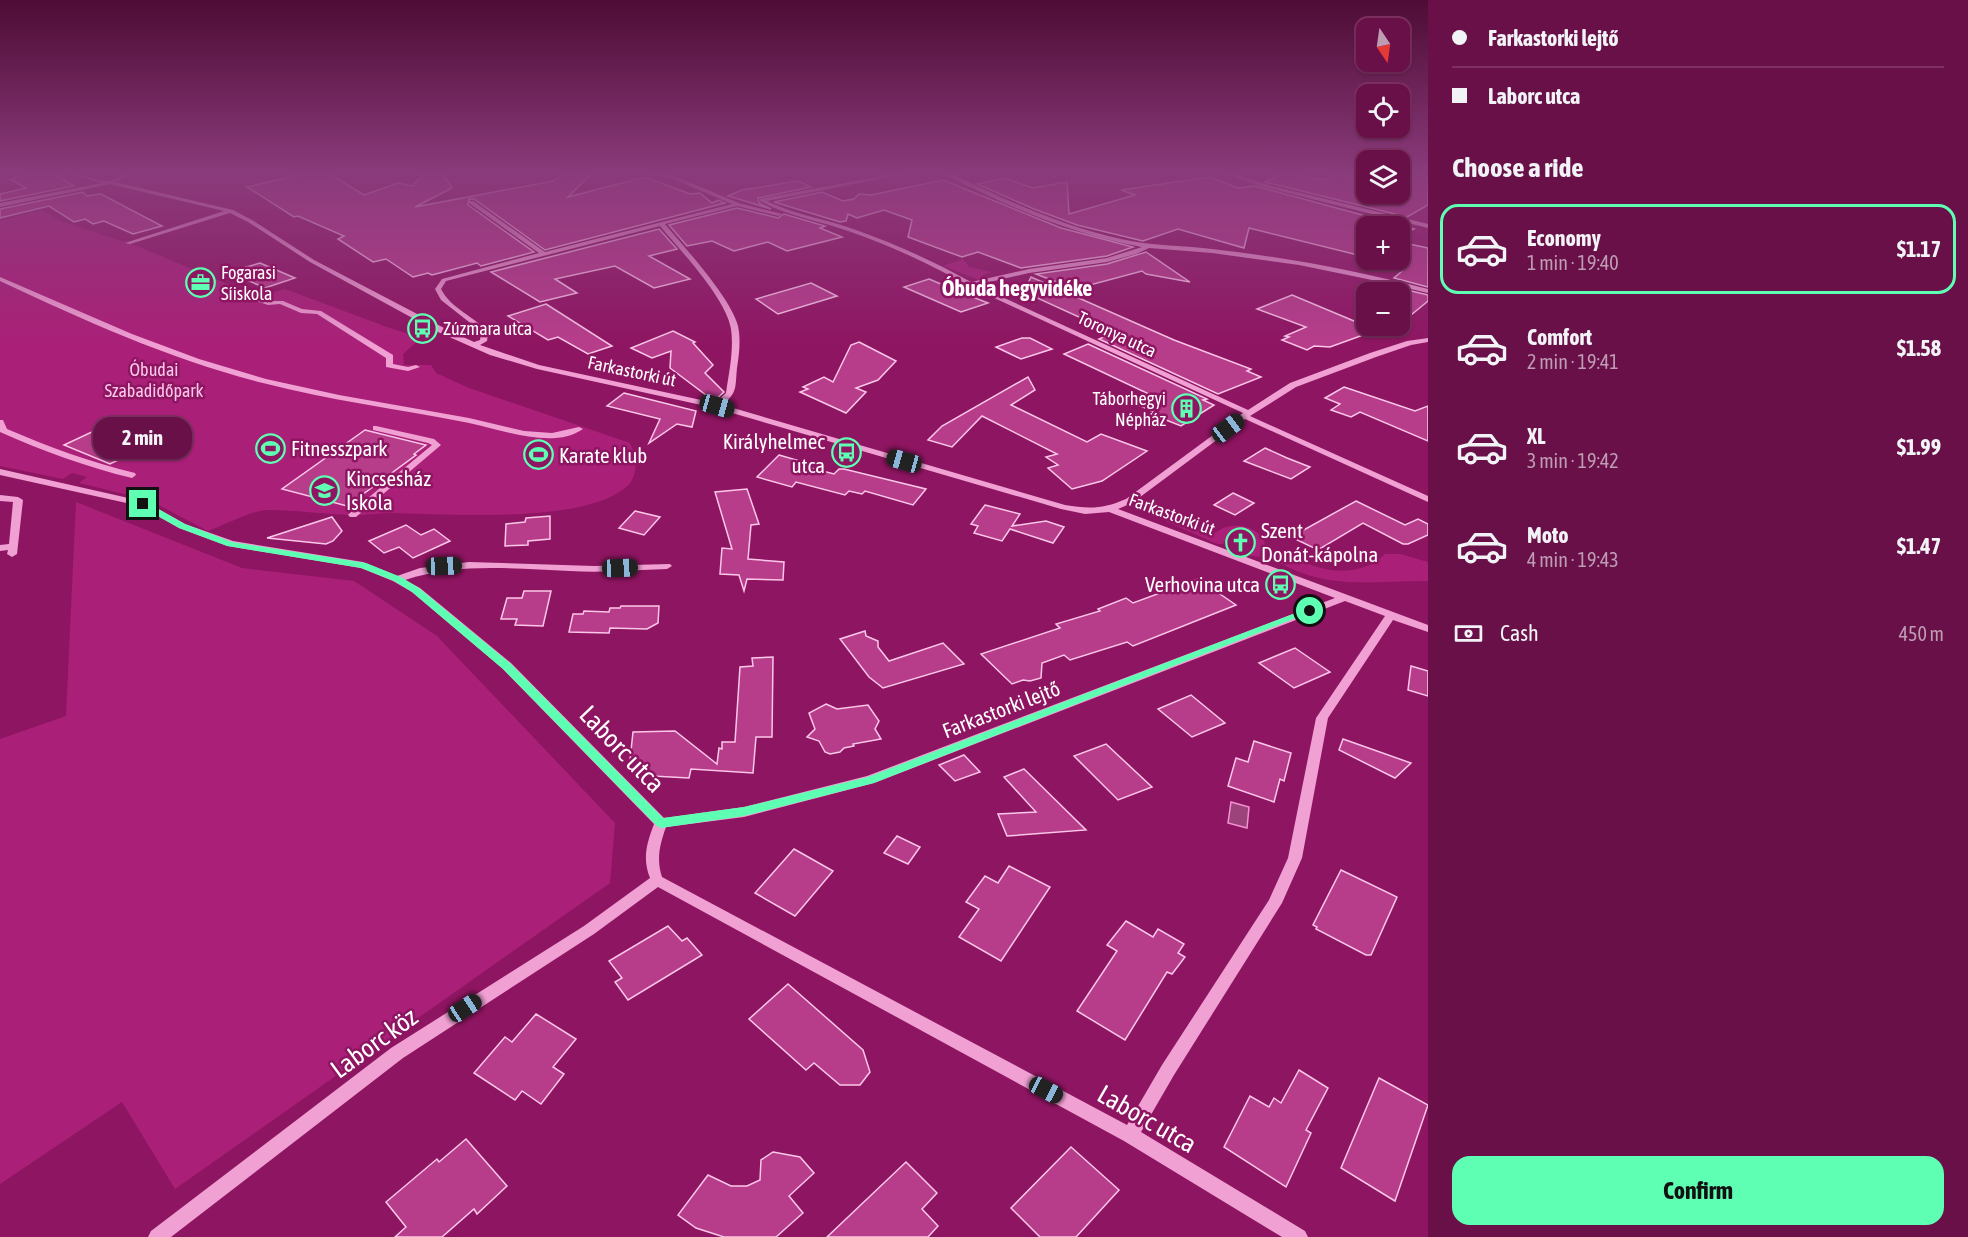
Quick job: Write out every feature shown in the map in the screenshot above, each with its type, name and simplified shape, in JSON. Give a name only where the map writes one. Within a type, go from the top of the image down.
[{"type":"street","points":[[128,243],[168,231]]},
{"type":"street","name":"Farkastorki út","points":[[265,231],[312,261],[474,345],[537,367],[717,406],[1064,507],[1085,510],[1110,509],[1428,629]]},
{"type":"street","points":[[512,231],[543,253]]},
{"type":"street","points":[[474,345],[483,341],[485,335],[480,328],[442,299],[438,289],[440,284],[455,276],[634,231]]},
{"type":"street","points":[[667,231],[721,301],[733,324],[735,342],[730,394],[717,406]]},
{"type":"street","name":"Toronya utca","points":[[853,231],[937,266],[1428,499]]},
{"type":"street","points":[[1087,231],[1148,246],[1222,252],[1428,291]]},
{"type":"street","points":[[972,284],[1034,270],[1120,257],[1148,246]]},
{"type":"street","points":[[0,279],[174,353],[264,381],[379,405],[470,420],[527,434],[550,437],[569,434],[579,429]]},
{"type":"street","points":[[255,299],[268,303],[281,302],[301,311],[319,312],[390,357],[389,365],[408,369],[416,367]]},
{"type":"street","points":[[1110,509],[1129,501],[1247,414],[1293,386],[1373,355],[1410,343],[1428,340]]},
{"type":"street","points":[[0,422],[3,430],[54,453],[105,470],[132,475]]},
{"type":"street","points":[[353,515],[437,445],[432,441],[376,428]]},
{"type":"street","name":"Laborc utca","points":[[0,472],[143,504],[182,526],[231,544],[363,565],[397,579],[416,590],[507,666],[661,823],[652,849],[651,865],[657,880],[1130,1135],[1299,1237]]},
{"type":"street","points":[[0,498],[18,500],[13,550],[0,549]]},
{"type":"street","points":[[397,579],[421,569],[444,566],[596,569],[667,566]]},
{"type":"street","name":"Farkastorki lejtő","points":[[661,823],[744,812],[870,780],[1346,597]]},
{"type":"street","points":[[1130,1135],[1168,1070],[1275,903],[1295,858],[1322,718],[1391,615]]},
{"type":"street","name":"Laborc köz","points":[[157,1237],[397,1053],[589,930],[657,880]]},
{"type":"green space","name":"Óbudai Szabadidőpark","points":[[0,231],[90,231],[140,247],[258,297],[285,289],[421,338],[403,354],[404,365],[431,365],[436,373],[469,388],[630,443],[635,461],[635,473],[630,484],[605,499],[578,507],[547,512],[478,515],[391,513],[355,515],[268,510],[246,515],[208,531],[149,500],[79,483],[87,477],[72,473],[63,479],[0,466]]},
{"type":"green space","points":[[963,259],[969,267],[992,272],[982,275],[986,278],[979,280],[943,266]]},
{"type":"green space","points":[[76,502],[242,568],[354,581],[437,636],[615,823],[610,883],[175,1189],[122,1102],[0,1184],[0,739],[66,716]]},
{"type":"green space","points":[[1161,509],[1215,533],[1228,527],[1247,527],[1264,539],[1265,547],[1262,557],[1251,556],[1244,551],[1254,543],[1254,539],[1246,534],[1233,534],[1223,544],[1217,544],[1152,515],[1151,512]]},
{"type":"green space","points":[[1385,554],[1400,554],[1428,562],[1428,581],[1335,581],[1299,572],[1280,563],[1282,558],[1291,558],[1323,569],[1342,571],[1369,565]]},
{"type":"shaded area","points":[[1231,802],[1249,807],[1247,828],[1228,823]]},
{"type":"building","points":[[126,231],[145,231],[133,234]]},
{"type":"building","points":[[332,231],[504,231],[534,252],[481,266],[477,263],[432,275],[428,273],[413,277],[386,259],[373,262],[338,239],[344,236]]},
{"type":"building","points":[[518,231],[619,231],[545,250]]},
{"type":"building","points":[[652,231],[661,231],[677,249],[649,256],[690,279],[654,288],[615,266],[555,279],[577,293],[540,302],[491,272]]},
{"type":"building","points":[[674,231],[827,231],[842,237],[787,251],[768,242],[734,251],[712,241],[687,246]]},
{"type":"building","points":[[909,231],[1071,231],[1133,247],[1107,256],[1021,268],[978,252],[962,257],[908,237]]},
{"type":"building","points":[[1101,231],[1173,231],[1143,241]]},
{"type":"building","points":[[1184,231],[1248,231],[1244,248]]},
{"type":"building","points":[[1260,231],[1356,231],[1356,255]]},
{"type":"building","points":[[1410,244],[1428,248],[1428,287],[1394,278],[1403,270],[1410,270]]},
{"type":"building","points":[[1146,252],[1190,282],[1146,274],[1142,271],[1075,289],[1036,274],[1107,264]]},
{"type":"building","points":[[260,263],[295,278],[265,288],[229,272]]},
{"type":"building","points":[[1031,277],[1174,340],[1251,369],[1247,371],[1261,377],[1218,394],[1099,339],[1114,333],[1024,292]]},
{"type":"building","points":[[929,279],[988,303],[961,312],[904,287]]},
{"type":"building","points":[[811,283],[837,296],[778,314],[756,299]]},
{"type":"building","points":[[1410,291],[1428,295],[1428,301],[1410,316]]},
{"type":"building","points":[[1292,295],[1356,322],[1356,336],[1360,336],[1330,347],[1314,346],[1307,350],[1282,340],[1289,337],[1285,336],[1306,327],[1257,309]]},
{"type":"building","points":[[546,304],[612,346],[588,354],[558,337],[548,340],[508,316]]},
{"type":"building","points":[[673,331],[695,342],[693,343],[713,365],[705,373],[724,392],[714,401],[670,368],[671,351],[652,358],[631,348]]},
{"type":"building","points":[[1022,338],[1030,338],[1052,349],[1021,359],[996,347]]},
{"type":"building","points":[[859,342],[896,361],[878,380],[856,388],[866,392],[846,413],[800,392],[808,389],[803,387],[824,377],[833,382],[851,345]]},
{"type":"building","points":[[1088,344],[1207,399],[1203,400],[1214,405],[1181,426],[1151,414],[1154,412],[1134,403],[1151,395],[1064,354]]},
{"type":"building","points":[[1028,377],[1035,390],[1011,405],[1087,442],[1101,434],[1147,451],[1102,481],[1072,489],[1048,468],[1058,465],[1046,457],[1057,454],[982,416],[952,447],[928,440],[942,426]]},
{"type":"building","points":[[1344,387],[1415,411],[1428,406],[1428,441],[1360,412],[1351,417],[1331,410],[1340,404],[1325,398]]},
{"type":"building","points":[[624,393],[696,411],[692,427],[677,424],[649,443],[660,419],[607,406]]},
{"type":"building","points":[[96,430],[141,449],[110,464],[64,445]]},
{"type":"building","points":[[365,430],[426,445],[414,454],[416,455],[347,506],[282,489]]},
{"type":"building","points":[[1265,448],[1310,467],[1291,479],[1244,461]]},
{"type":"building","points":[[779,455],[800,461],[796,464],[834,474],[839,469],[844,469],[926,489],[913,505],[865,491],[862,494],[849,491],[845,495],[796,482],[792,487],[757,477]]},
{"type":"building","points":[[747,489],[759,524],[751,525],[748,559],[784,562],[783,580],[747,579],[744,591],[739,575],[720,574],[722,548],[732,549],[715,492]]},
{"type":"building","points":[[1233,493],[1254,503],[1235,515],[1214,505]]},
{"type":"building","points":[[1356,501],[1405,525],[1418,519],[1428,524],[1428,535],[1403,544],[1363,523],[1318,550],[1291,537]]},
{"type":"building","points":[[985,505],[1020,514],[1012,526],[1046,521],[1064,527],[1053,543],[1010,529],[1002,541],[974,533],[978,526],[971,524]]},
{"type":"building","points":[[635,511],[660,517],[644,535],[619,528]]},
{"type":"building","points":[[550,516],[550,539],[528,541],[528,545],[505,546],[506,524],[525,522],[526,518]]},
{"type":"building","points":[[332,517],[342,531],[333,541],[326,544],[267,538]]},
{"type":"building","points":[[406,525],[421,535],[434,529],[450,541],[413,558],[399,547],[384,553],[369,541]]},
{"type":"building","points":[[1198,579],[1236,605],[1133,646],[1127,642],[1070,660],[1064,655],[1042,663],[1041,678],[1030,681],[1023,680],[1012,684],[981,654],[1060,628],[1056,624],[1100,611],[1098,609],[1126,598],[1133,603]]},
{"type":"building","points":[[524,591],[551,591],[543,626],[515,625],[517,619],[501,619],[507,598],[522,598]]},
{"type":"building","points":[[659,606],[658,623],[647,629],[610,628],[609,633],[569,632],[573,614],[583,614],[584,611],[609,612],[610,608]]},
{"type":"building","points":[[865,631],[866,636],[878,641],[878,647],[889,661],[943,643],[964,664],[883,688],[869,677],[840,639]]},
{"type":"building","points":[[1295,648],[1330,672],[1294,688],[1259,663]]},
{"type":"building","points":[[773,657],[772,737],[756,737],[753,773],[691,769],[689,778],[652,776],[630,760],[633,732],[675,731],[717,764],[722,742],[735,742],[740,667],[753,666],[752,658]]},
{"type":"building","points":[[1411,666],[1428,671],[1428,696],[1408,690]]},
{"type":"building","points":[[1191,695],[1225,723],[1192,737],[1158,709]]},
{"type":"building","points":[[826,704],[837,709],[868,705],[879,721],[875,729],[881,739],[853,744],[854,746],[844,748],[840,752],[830,754],[825,752],[819,741],[807,737],[815,729],[809,713]]},
{"type":"building","points":[[1343,739],[1411,763],[1395,778],[1339,750]]},
{"type":"building","points":[[1254,741],[1291,753],[1284,781],[1280,779],[1274,802],[1228,786],[1236,758],[1248,762]]},
{"type":"building","points":[[1106,744],[1152,787],[1118,800],[1074,756]]},
{"type":"building","points":[[964,755],[980,772],[955,781],[939,765]]},
{"type":"building","points":[[1024,769],[1086,830],[1007,836],[998,814],[1036,812],[1004,777]]},
{"type":"building","points":[[897,836],[920,847],[908,864],[884,853]]},
{"type":"building","points":[[794,849],[833,871],[795,916],[755,893]]},
{"type":"building","points":[[1009,866],[1050,887],[1001,961],[959,937],[979,909],[966,902],[985,876],[998,883]]},
{"type":"building","points":[[1341,870],[1397,897],[1371,955],[1366,955],[1316,929],[1317,927],[1313,925]]},
{"type":"building","points":[[1126,921],[1153,937],[1158,929],[1184,944],[1178,953],[1185,957],[1172,974],[1167,972],[1125,1040],[1077,1011],[1117,951],[1107,945]]},
{"type":"building","points":[[668,926],[682,941],[687,938],[702,955],[628,1000],[615,982],[622,978],[609,961]]},
{"type":"building","points":[[788,984],[863,1050],[870,1072],[860,1085],[840,1085],[814,1063],[806,1070],[749,1019]]},
{"type":"building","points":[[536,1014],[576,1039],[553,1067],[564,1074],[541,1104],[522,1091],[515,1100],[474,1073],[505,1037],[512,1042]]},
{"type":"building","points":[[1299,1070],[1328,1088],[1306,1130],[1311,1133],[1286,1187],[1224,1147],[1250,1096],[1269,1107],[1274,1098],[1281,1103]]},
{"type":"building","points":[[1379,1078],[1428,1105],[1395,1201],[1341,1168]]},
{"type":"building","points":[[466,1139],[507,1186],[477,1214],[474,1209],[442,1237],[395,1237],[406,1227],[386,1202],[437,1159],[439,1162]]},
{"type":"building","points":[[1071,1147],[1119,1190],[1076,1237],[1040,1237],[1011,1208]]},
{"type":"building","points":[[773,1152],[800,1157],[814,1173],[789,1196],[803,1213],[776,1237],[724,1237],[696,1228],[678,1215],[708,1175],[731,1186],[747,1186],[760,1180],[761,1160]]},
{"type":"building","points":[[906,1162],[937,1193],[922,1209],[938,1226],[928,1237],[827,1237]]},
{"type":"place","name":"Fogarasi Síiskola","points":[[200,282]]},
{"type":"place","name":"Zúzmara utca","points":[[422,328]]},
{"type":"place","name":"Táborhegyi Népház","points":[[1187,408]]},
{"type":"place","name":"Fitnesszpark","points":[[270,448]]},
{"type":"place","name":"Királyhelmec utca","points":[[846,453]]},
{"type":"place","name":"Karate klub","points":[[538,455]]},
{"type":"place","name":"Kincsesház Iskola","points":[[325,490]]},
{"type":"place","name":"Szent Donát-kápolna","points":[[1240,542]]},
{"type":"place","name":"Verhovina utca","points":[[1281,584]]},
{"type":"district","name":"Óbuda hegyvidéke","points":[[1017,288]]},
{"type":"route","points":[[143,504],[182,526],[231,544],[363,565],[397,579],[416,590],[507,666],[661,823],[744,812],[870,780],[1310,611]]}]
